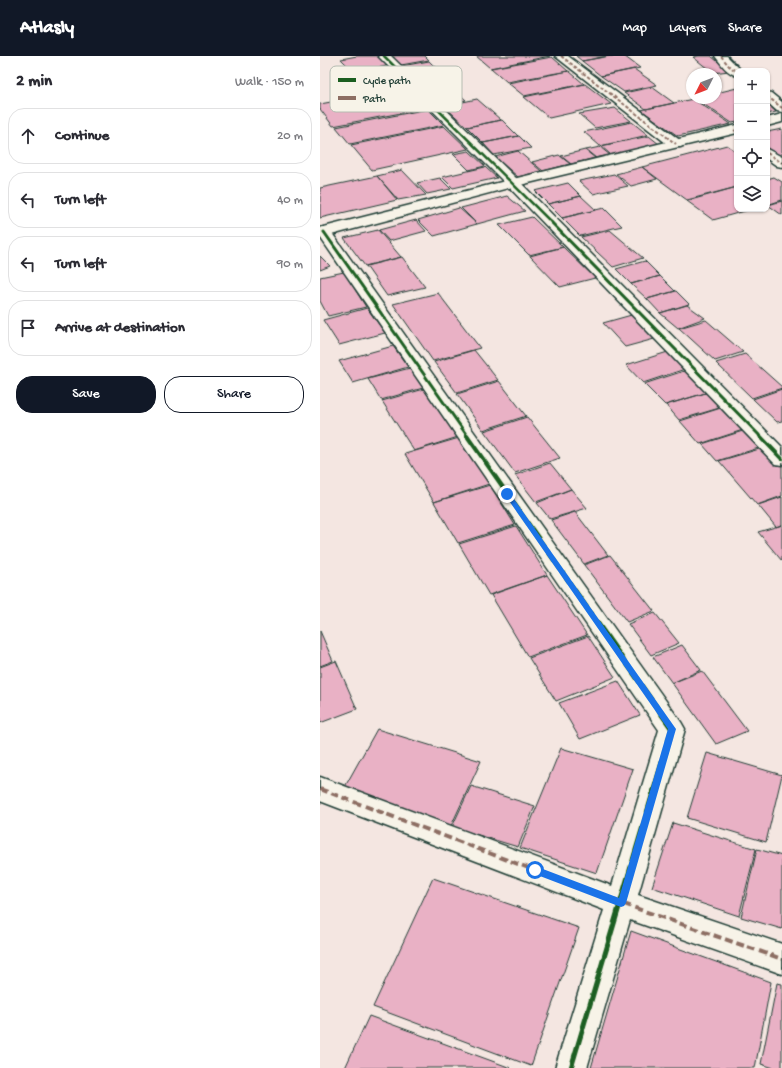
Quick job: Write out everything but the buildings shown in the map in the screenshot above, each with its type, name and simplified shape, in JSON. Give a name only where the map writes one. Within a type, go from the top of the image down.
[{"type":"street","points":[[384,56],[394,66]]},
{"type":"street","points":[[561,56],[676,144]]},
{"type":"street","points":[[721,56],[734,70]]},
{"type":"street","points":[[770,98],[782,108]]},
{"type":"street","points":[[441,112],[513,183],[782,459]]},
{"type":"street","points":[[770,121],[782,118]]},
{"type":"street","points":[[571,1068],[672,729],[322,233],[513,183],[734,131]]},
{"type":"street","points":[[770,155],[782,163]]},
{"type":"street","points":[[320,789],[621,903],[782,959]]},
{"type":"marked path","points":[[561,56],[676,144]]},
{"type":"marked path","points":[[721,56],[734,70]]},
{"type":"marked path","points":[[770,98],[782,108]]},
{"type":"marked path","points":[[770,155],[782,163]]},
{"type":"marked path","points":[[320,789],[621,903],[782,959]]},
{"type":"cycle path","points":[[384,56],[394,66]]},
{"type":"cycle path","points":[[441,112],[513,183],[782,459]]},
{"type":"cycle path","points":[[324,232],[672,729],[571,1068]]},
{"type":"route","points":[[507,494],[672,729],[621,903],[535,870]]}]
